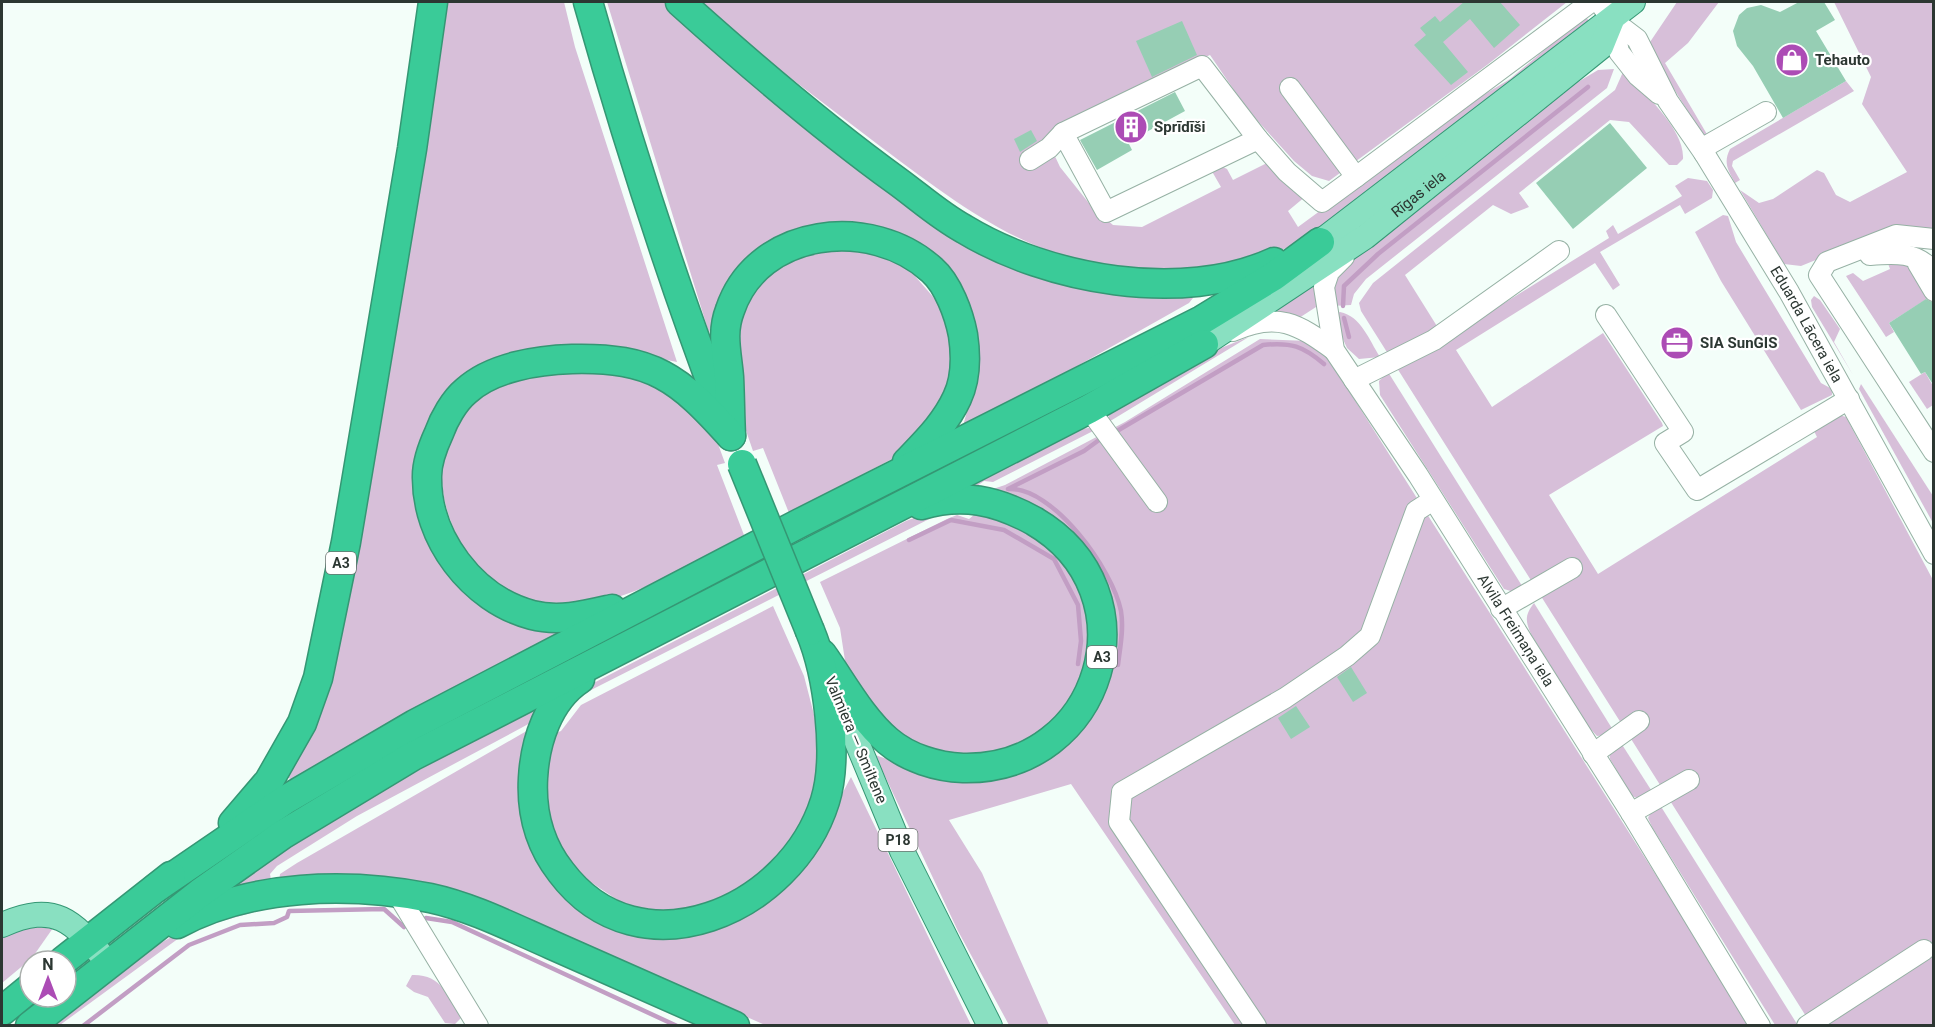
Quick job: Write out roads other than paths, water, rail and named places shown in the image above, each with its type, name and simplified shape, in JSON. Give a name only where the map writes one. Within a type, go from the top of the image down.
[{"type":"highway","name":"A3","points":[[78,949],[222,835],[269,781],[302,723],[318,678],[350,519],[412,149],[433,2]]},
{"type":"highway","name":"A3","points":[[588,2],[616,102],[681,303],[742,464],[814,640],[872,724],[888,741],[930,763],[974,768],[1017,759],[1051,739],[1086,700],[1096,679],[1102,656],[1104,634],[1095,591],[1074,554],[1047,529],[1020,513],[992,502],[968,497],[944,498],[919,505],[819,546]]},
{"type":"highway","points":[[680,2],[764,79],[871,162],[964,230],[1016,255],[1064,270],[1132,283],[1198,282],[1242,274],[1320,242]]},
{"type":"highway","points":[[731,436],[723,333],[730,308],[741,286],[764,261],[787,247],[815,238],[845,235],[879,242],[910,253],[933,271],[954,308],[965,347],[962,380],[947,418],[892,478]]},
{"type":"highway","name":"A3","points":[[156,888],[285,800],[415,724],[646,602],[1202,320],[1274,276],[1320,242]]},
{"type":"highway","name":"A3","points":[[30,1026],[200,893],[282,835],[346,795],[423,751],[1089,409],[1204,344]]},
{"type":"highway","points":[[646,602],[569,618],[533,615],[504,605],[463,572],[448,552],[437,529],[427,477],[431,452],[444,421],[466,391],[504,369],[546,360],[597,359],[656,370],[696,398],[731,436]]},
{"type":"highway","points":[[696,610],[572,684],[548,717],[536,753],[532,796],[535,820],[542,842],[568,881],[584,897],[625,919],[670,925],[712,916],[752,897],[803,844],[824,804],[833,768],[832,734],[814,640]]},
{"type":"highway","points":[[116,961],[194,915],[249,898],[306,891],[365,890],[397,893],[431,899],[496,921],[735,1026]]},
{"type":"highway","points":[[2,1011],[18,998]]},
{"type":"main road","name":"Rīgas iela","points":[[1320,242],[1605,11],[1633,2]]},
{"type":"main road","name":"Rīgas iela","points":[[1204,344],[1365,237],[1601,47],[1605,11]]},
{"type":"main road","name":"Valmiera — Smiltene","points":[[814,640],[902,851],[990,1026]]},
{"type":"main road","points":[[2,925],[24,915],[41,913],[66,921],[116,961]]},
{"type":"street","points":[[1030,160],[1049,148],[1063,133],[1202,66],[1258,139],[1287,172],[1322,202],[1591,2]]},
{"type":"street","name":"Eduarda Lācera iela","points":[[1605,11],[1619,52],[1638,76],[1668,101],[1704,153],[1790,292],[1933,553]]},
{"type":"street","points":[[1290,88],[1356,177]]},
{"type":"street","points":[[1704,153],[1708,145],[1766,112]]},
{"type":"street","points":[[1063,133],[1106,212],[1258,139]]},
{"type":"street","points":[[1819,275],[1827,262],[1896,235],[1934,239]]},
{"type":"street","name":"Alvila Freimaņa iela","points":[[1365,237],[1329,272],[1324,287],[1334,350],[1433,500],[1631,813],[1760,1026]]},
{"type":"street","points":[[1354,380],[1434,340],[1559,251]]},
{"type":"street","points":[[1790,292],[1819,275],[1870,255],[1902,253],[1925,256]]},
{"type":"street","points":[[1925,256],[1926,263],[1934,273]]},
{"type":"street","points":[[1925,256],[1922,274],[1934,291]]},
{"type":"street","points":[[1819,275],[1933,451]]},
{"type":"street","points":[[1606,315],[1683,432],[1665,443],[1697,490],[1849,399]]},
{"type":"street","points":[[1204,344],[1243,326],[1266,320],[1288,321],[1308,331],[1334,350]]},
{"type":"street","points":[[1089,409],[1157,502]]},
{"type":"street","points":[[1256,1026],[1119,822],[1122,792],[1285,698],[1347,656],[1370,636],[1416,511],[1433,500]]},
{"type":"street","points":[[1501,609],[1572,568]]},
{"type":"street","points":[[1593,754],[1639,721]]},
{"type":"street","points":[[1631,813],[1689,780]]},
{"type":"street","points":[[397,893],[478,1026]]},
{"type":"street","points":[[1806,1026],[1924,950]]},
{"type":"waterway","points":[[1343,306],[1344,286],[1378,254],[1588,87]]},
{"type":"waterway","points":[[1344,318],[1349,337]]},
{"type":"waterway","points":[[1117,431],[1263,345],[1281,344],[1303,349],[1324,364]]},
{"type":"waterway","points":[[1099,440],[1084,451],[1008,489],[1025,492],[1044,501],[1061,515],[1094,554],[1116,594],[1121,611],[1122,632],[1118,665]]},
{"type":"waterway","points":[[909,540],[951,520],[1004,530],[1054,559],[1078,605],[1081,641],[1078,664]]},
{"type":"waterway","points":[[83,1026],[189,945],[240,925],[274,923],[287,917],[289,911],[384,909],[404,927]]},
{"type":"waterway","points":[[426,918],[452,922],[677,1026]]},
{"type":"place","name":"Tehauto","points":[[1792,60]]},
{"type":"place","name":"Sprīdīši","points":[[1131,127]]},
{"type":"place","name":"SIA SunGIS","points":[[1677,343]]}]
